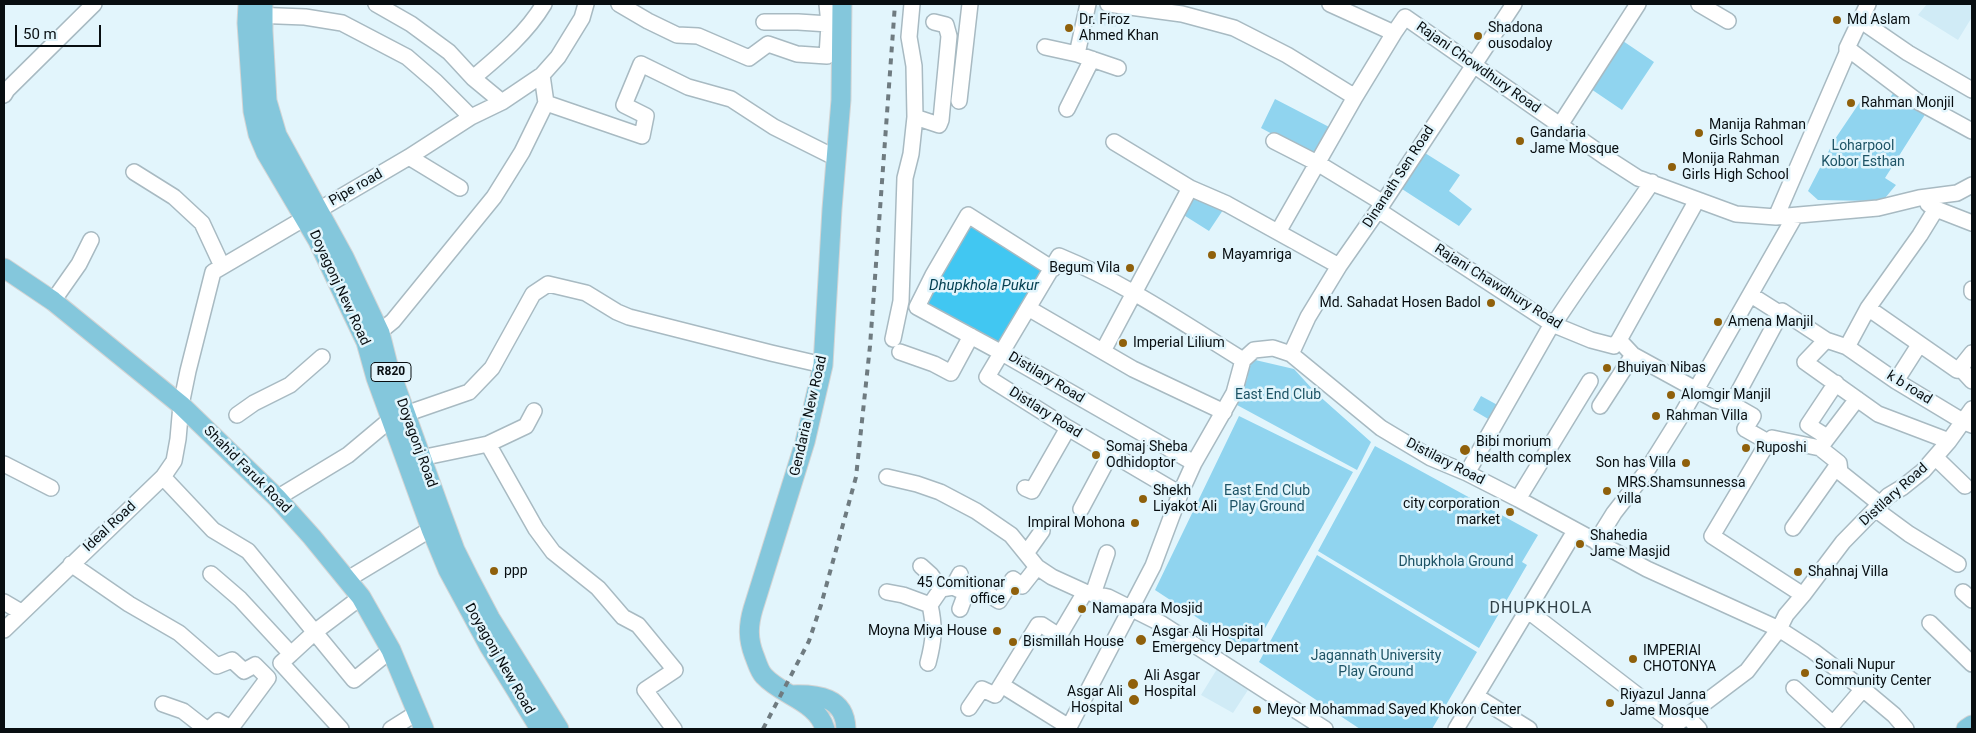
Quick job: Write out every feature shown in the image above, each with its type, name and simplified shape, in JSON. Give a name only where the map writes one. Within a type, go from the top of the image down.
[{"type":"main road","name":"Gendaria New Road","points":[[825,729],[818,716],[791,695],[771,683],[761,672],[748,633],[753,609],[805,442],[823,365],[841,100],[842,4]]},
{"type":"main road","name":"Doyagonj New Road","points":[[255,10],[253,111],[258,134],[266,153],[312,214],[373,338],[376,378],[398,416],[417,468],[431,529],[448,570],[484,637],[540,729]]},
{"type":"main road","name":"Shahid Faruk Road","points":[[4,268],[52,301],[181,405],[278,498],[348,579],[360,597],[392,650],[421,720]]},
{"type":"main road","name":"Doyagonj Road","points":[[417,468],[455,550],[490,618],[559,729]]},
{"type":"main road","points":[[791,695],[806,694],[823,697],[836,703],[844,717],[846,729]]},
{"type":"main road","points":[[1966,729],[1972,725]]},
{"type":"street","points":[[4,95],[6,90],[94,4]]},
{"type":"street","points":[[376,4],[411,24],[449,52],[473,78],[502,102]]},
{"type":"street","name":"Pipe road","points":[[181,405],[210,278],[213,272],[409,157],[471,117],[502,102],[542,75],[558,57],[582,18],[586,4]]},
{"type":"street","points":[[619,4],[677,35],[698,36],[749,58],[768,44],[797,54],[827,56],[829,24],[827,4]]},
{"type":"street","points":[[912,4],[909,37],[914,66],[915,117],[905,178],[901,301],[896,346],[951,374],[971,336]]},
{"type":"street","points":[[959,101],[970,4]]},
{"type":"street","points":[[1067,109],[1084,56],[1088,4]]},
{"type":"street","points":[[1108,4],[1182,14],[1234,28],[1287,55],[1355,97]]},
{"type":"street","name":"Rajani Chowdhury Road","points":[[1330,4],[1394,33],[1405,17],[1638,178],[1736,214],[1776,217],[1878,208],[1919,198],[1957,193],[1972,185]]},
{"type":"street","name":"Dinanath Sen Road","points":[[1291,354],[1308,317],[1339,266],[1514,4]]},
{"type":"street","points":[[1560,125],[1638,4]]},
{"type":"street","points":[[1698,4],[1728,22]]},
{"type":"street","points":[[1776,217],[1847,53],[1847,48],[1868,4]]},
{"type":"street","points":[[473,78],[514,42],[541,5]]},
{"type":"street","points":[[255,10],[342,23],[407,57],[436,82],[471,117]]},
{"type":"street","points":[[1860,20],[1908,52],[1972,90]]},
{"type":"street","points":[[764,22],[829,24]]},
{"type":"street","points":[[915,117],[939,125],[941,120],[949,36],[946,25],[934,22]]},
{"type":"street","points":[[1278,232],[1394,33]]},
{"type":"street","points":[[1045,47],[1084,56],[1118,68]]},
{"type":"street","points":[[1847,48],[1917,101],[1972,131]]},
{"type":"street","points":[[546,103],[642,136],[646,116],[624,105],[641,64],[688,86],[731,99],[774,126],[836,158]]},
{"type":"street","points":[[373,338],[393,321],[494,196],[522,152],[546,103],[542,75]]},
{"type":"street","name":"Rajani Chawdhury Road","points":[[1274,141],[1318,164],[1553,324],[1592,340],[1614,346],[1619,340]]},
{"type":"street","points":[[1114,142],[1190,188],[1227,204],[1339,266]]},
{"type":"street","points":[[409,157],[460,188]]},
{"type":"street","points":[[134,172],[174,197],[202,223],[222,266]]},
{"type":"street","points":[[1467,473],[1488,424],[1553,324],[1652,182]]},
{"type":"street","points":[[1103,352],[1190,188]]},
{"type":"street","points":[[1919,198],[1936,209],[1972,223]]},
{"type":"street","points":[[1697,200],[1619,340],[1632,354],[1715,400],[1732,404],[1753,416],[1745,429],[1768,442]]},
{"type":"street","points":[[1847,347],[1868,308],[1920,235],[1936,209]]},
{"type":"street","name":"Distilary Road","points":[[988,377],[1002,352],[1028,308],[1053,269],[968,215],[933,275],[917,307],[1002,352],[1087,403],[1194,463]]},
{"type":"street","points":[[1596,542],[1614,513],[1646,472],[1697,390],[1796,216]]},
{"type":"street","points":[[52,301],[79,264],[91,240]]},
{"type":"street","points":[[1008,690],[1068,728],[1129,608],[1153,566],[1180,494],[1194,463],[1234,393],[1243,360],[1134,292],[1088,268],[1059,256],[1053,269]]},
{"type":"street","points":[[278,498],[348,455],[398,416],[469,392],[492,368],[533,294],[548,284],[586,293],[629,317],[823,365]]},
{"type":"street","name":"k b road","points":[[1750,296],[1780,314],[1782,311],[1826,340],[1847,347],[1896,381],[1968,424]]},
{"type":"street","points":[[1028,308],[1133,369],[1224,412]]},
{"type":"street","points":[[1868,308],[1957,370],[1972,353]]},
{"type":"street","points":[[1732,404],[1780,314]]},
{"type":"street","points":[[1826,340],[1806,362],[1878,414],[1949,441]]},
{"type":"street","points":[[1896,381],[1919,345]]},
{"type":"street","name":"Distilary Road","points":[[1243,360],[1254,350],[1274,348],[1291,354],[1381,428],[1431,458],[1467,473],[1683,586],[1779,629],[1813,651],[1863,689],[1906,729]]},
{"type":"street","points":[[1600,406],[1632,354]]},
{"type":"street","points":[[237,415],[254,403],[290,385],[322,357]]},
{"type":"street","points":[[1960,368],[1972,381]]},
{"type":"street","name":"Distlary Road","points":[[988,377],[1068,428],[1180,494]]},
{"type":"street","points":[[1518,499],[1590,381]]},
{"type":"street","points":[[1836,383],[1808,425],[1839,463],[1840,472],[1909,534],[1958,564]]},
{"type":"street","points":[[1823,443],[1857,399]]},
{"type":"street","name":"Ideal Road","points":[[4,630],[70,564],[163,477],[174,461],[181,405]]},
{"type":"street","name":"Distilary Road","points":[[1678,723],[1747,671],[1779,629],[1786,615],[1843,542],[1888,496],[1903,488],[1923,471],[1949,441],[1968,424],[1972,409]]},
{"type":"street","points":[[417,468],[488,444],[526,426],[534,411]]},
{"type":"street","points":[[1025,488],[1032,491],[1068,428]]},
{"type":"street","points":[[1803,595],[1712,536],[1772,438],[1823,443]]},
{"type":"street","points":[[488,444],[536,529],[553,552],[598,588],[622,617],[638,626],[675,670],[645,690],[674,729]]},
{"type":"street","points":[[1081,509],[1111,454]]},
{"type":"street","points":[[1935,457],[1970,484]]},
{"type":"street","points":[[1793,528],[1839,463]]},
{"type":"street","points":[[4,464],[51,488]]},
{"type":"street","points":[[163,477],[213,530],[248,551],[316,631],[354,680],[392,650]]},
{"type":"street","points":[[887,477],[940,492],[967,506],[1011,535],[1027,552],[1037,567],[1052,577],[1089,593],[1108,597],[1162,624],[1324,729]]},
{"type":"street","points":[[348,579],[431,529]]},
{"type":"street","points":[[1027,552],[1042,531]]},
{"type":"street","points":[[1456,729],[1575,531]]},
{"type":"street","points":[[969,708],[982,689],[995,695],[1038,625],[1042,625],[1060,636],[1089,593],[1107,553]]},
{"type":"street","points":[[70,564],[129,604],[179,633],[217,666],[232,660],[244,671],[255,665],[268,678]]},
{"type":"street","points":[[921,566],[931,575],[955,586]]},
{"type":"street","points":[[930,605],[955,586],[972,584],[999,601],[1013,579],[1022,586],[1037,567]]},
{"type":"street","points":[[211,574],[240,599],[340,729]]},
{"type":"street","points":[[955,586],[960,609]]},
{"type":"street","points":[[887,592],[903,595],[930,605]]},
{"type":"street","points":[[163,704],[182,711],[208,729],[218,721],[232,728],[268,678],[286,658],[316,631],[360,597]]},
{"type":"street","points":[[4,602],[22,612]]},
{"type":"street","points":[[928,663],[934,643],[934,624],[930,605]]},
{"type":"street","points":[[1527,610],[1678,723],[1699,729]]},
{"type":"street","points":[[1930,623],[1972,664]]},
{"type":"street","points":[[1794,688],[1834,728],[1863,689]]},
{"type":"street","points":[[1476,696],[1521,727]]},
{"type":"street","points":[[391,729],[421,720]]},
{"type":"shaded area","points":[[1927,4],[1972,4],[1972,17],[1958,40],[1918,15]]},
{"type":"shaded area","points":[[1091,5],[1119,10],[1116,27],[1088,23]]},
{"type":"shaded area","points":[[1217,669],[1248,690],[1233,713],[1201,695]]},
{"type":"green space","points":[[1620,39],[1654,62],[1622,110],[1588,87]]},
{"type":"green space","name":"Loharpool Kobor Esthan","points":[[1894,92],[1926,113],[1885,178],[1896,185],[1885,198],[1872,201],[1818,200],[1808,191],[1835,139],[1864,96],[1885,105]]},
{"type":"green space","points":[[1275,99],[1333,129],[1317,158],[1261,128]]},
{"type":"green space","points":[[1425,153],[1460,175],[1449,191],[1472,209],[1459,226],[1402,189]]},
{"type":"green space","points":[[1195,195],[1223,210],[1209,231],[1182,214]]},
{"type":"green space","name":"East End Club","points":[[1251,359],[1294,369],[1316,393],[1371,442],[1357,470],[1237,405],[1247,379]]},
{"type":"green space","points":[[1481,396],[1503,408],[1495,423],[1473,410]]},
{"type":"green space","name":"East End Club Play Ground","points":[[1239,416],[1353,472],[1251,653],[1155,590]]},
{"type":"green space","name":"Dhupkhola Ground","points":[[1375,446],[1538,535],[1522,562],[1527,565],[1479,648],[1318,551]]},
{"type":"green space","name":"Jagannath University Play Ground","points":[[1317,555],[1477,652],[1432,729],[1360,729],[1259,662]]},
{"type":"water","name":"Dhupkhola Pukur","points":[[970,221],[1048,269],[1006,341],[990,343],[921,304]]},
{"type":"railway","points":[[763,729],[809,641],[821,605],[856,477],[870,346],[895,4]]},
{"type":"place","name":"Md Aslam","points":[[1837,20]]},
{"type":"place","name":"Dr. Firoz Ahmed Khan","points":[[1069,28]]},
{"type":"place","name":"Shadona ousodaloy","points":[[1478,36]]},
{"type":"place","name":"Rahman Monjil","points":[[1851,103]]},
{"type":"place","name":"Manija Rahman Girls School","points":[[1699,133]]},
{"type":"place","name":"Gandaria Jame Mosque","points":[[1520,141]]},
{"type":"place","name":"Monija Rahman Girls High School","points":[[1672,167]]},
{"type":"place","name":"Mayamriga","points":[[1212,255]]},
{"type":"place","name":"Begum Vila","points":[[1130,268]]},
{"type":"place","name":"Md. Sahadat Hosen Badol","points":[[1491,303]]},
{"type":"place","name":"Amena Manjil","points":[[1718,322]]},
{"type":"place","name":"Imperial Lilium","points":[[1123,343]]},
{"type":"place","name":"Bhuiyan Nibas","points":[[1607,368]]},
{"type":"place","name":"Alomgir Manjil","points":[[1671,395]]},
{"type":"place","name":"Rahman Villa","points":[[1656,416]]},
{"type":"place","name":"Ruposhi","points":[[1746,448]]},
{"type":"place","name":"Bibi morium health complex","points":[[1465,450]]},
{"type":"place","name":"Somaj Sheba Odhidoptor","points":[[1096,455]]},
{"type":"place","name":"Son has Villa","points":[[1686,463]]},
{"type":"place","name":"MRS.Shamsunnessa villa","points":[[1607,491]]},
{"type":"place","name":"Shekh Liyakot Ali","points":[[1143,499]]},
{"type":"place","name":"city corporation market","points":[[1510,512]]},
{"type":"place","name":"Impiral Mohona","points":[[1135,523]]},
{"type":"place","name":"Shahedia Jame Masjid","points":[[1580,544]]},
{"type":"place","name":"ppp","points":[[494,571]]},
{"type":"place","name":"Shahnaj Villa","points":[[1798,572]]},
{"type":"place","name":"45 Comitionar office","points":[[1015,591]]},
{"type":"place","name":"Namapara Mosjid","points":[[1082,609]]},
{"type":"place","name":"Moyna Miya House","points":[[997,631]]},
{"type":"place","name":"Asgar Ali Hospital Emergency Department","points":[[1141,640]]},
{"type":"place","name":"Bismillah House","points":[[1013,642]]},
{"type":"place","name":"IMPERIAl CHOTONYA","points":[[1633,659]]},
{"type":"place","name":"Sonali Nupur Community Center","points":[[1805,673]]},
{"type":"place","name":"Ali Asgar Hospital","points":[[1133,684]]},
{"type":"place","name":"Asgar Ali Hospital","points":[[1134,700]]},
{"type":"place","name":"Riyazul Janna Jame Mosque","points":[[1610,703]]},
{"type":"place","name":"Meyor Mohammad Sayed Khokon Center","points":[[1257,710]]},
{"type":"district","name":"DHUPKHOLA","points":[[1541,609]]}]
